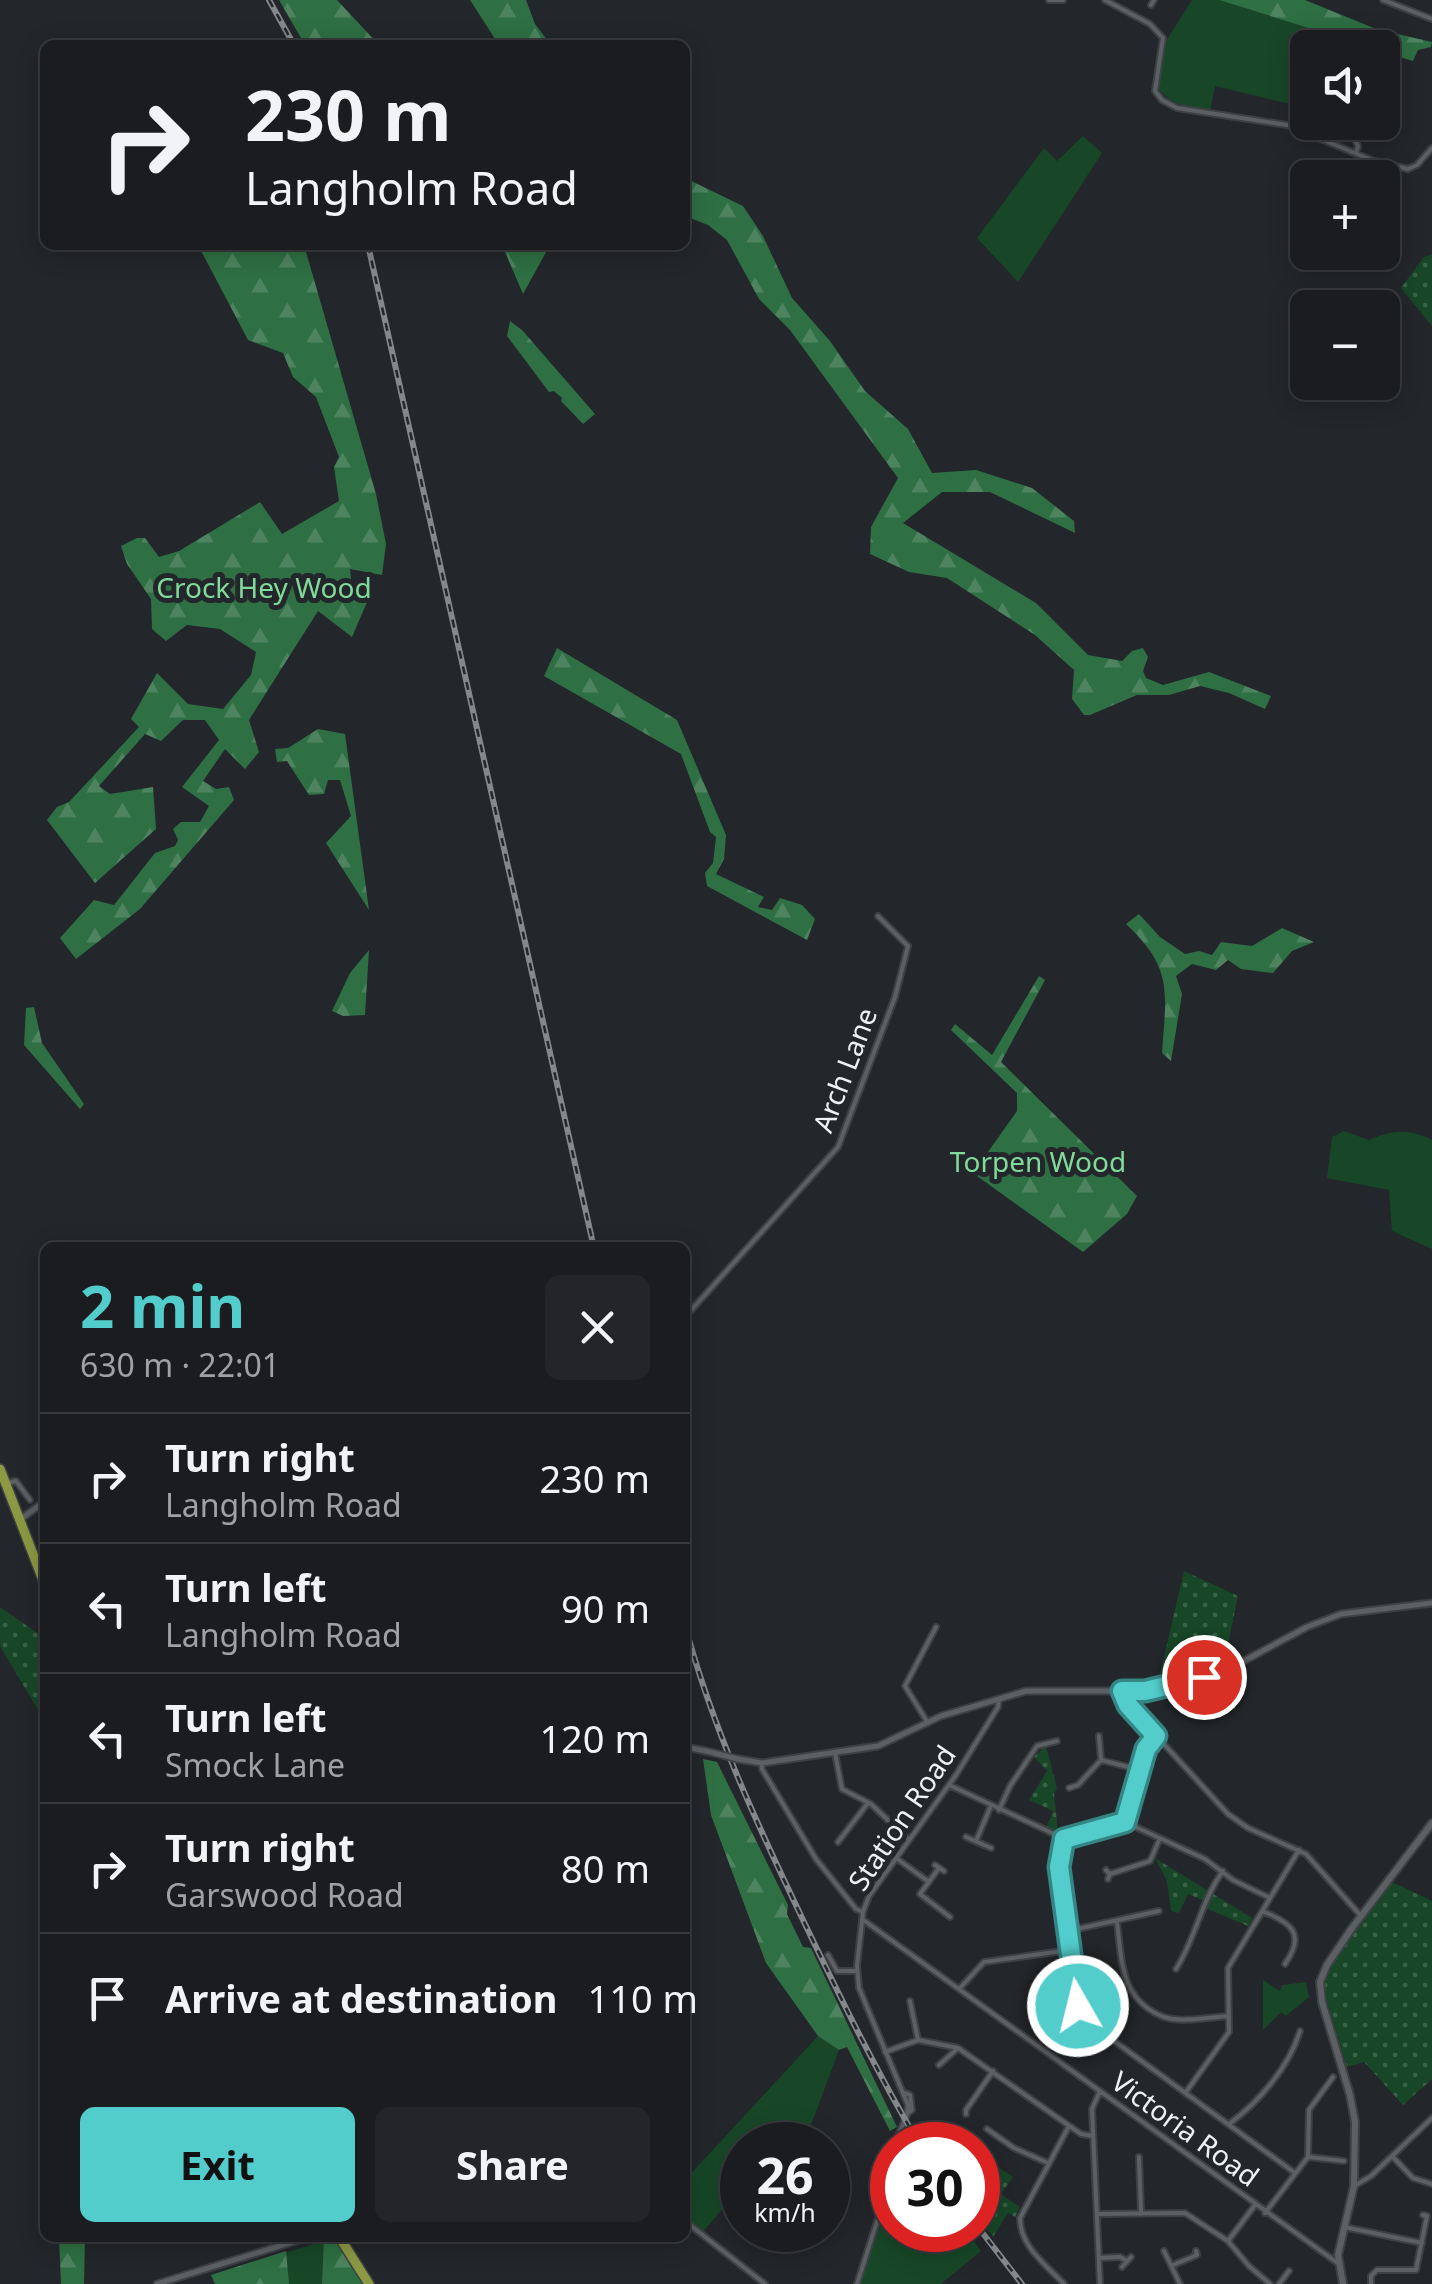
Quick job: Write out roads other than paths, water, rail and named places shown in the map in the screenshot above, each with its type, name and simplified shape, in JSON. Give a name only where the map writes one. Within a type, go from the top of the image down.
[{"type":"highway","points":[[0,1469],[40,1571]]},
{"type":"highway","points":[[343,2242],[369,2284]]},
{"type":"main road","points":[[1343,2284],[1339,2264],[1354,2186],[1355,2130],[1350,2094],[1319,1988],[1327,1965],[1432,1823]]},
{"type":"street","points":[[1049,0],[1063,0]]},
{"type":"street","points":[[1105,0],[1150,24],[1163,38],[1155,85],[1162,100],[1177,108],[1287,125],[1408,169],[1432,148]]},
{"type":"street","points":[[1383,0],[1432,19]]},
{"type":"street","points":[[1355,140],[1356,153]]},
{"type":"street","name":"Arch Lane","points":[[690,1311],[838,1148],[895,998],[908,946],[878,916]]},
{"type":"street","points":[[7,1483],[15,1481],[30,1496]]},
{"type":"street","points":[[21,1519],[40,1505]]},
{"type":"street","points":[[690,1748],[762,1763],[887,1744],[956,1710],[1042,1690],[1145,1691],[1227,1670],[1307,1626],[1341,1614],[1432,1604]]},
{"type":"street","points":[[928,1723],[906,1686],[936,1627]]},
{"type":"street","points":[[1122,1691],[1128,1705],[1228,1814],[1312,1859],[1361,1916]]},
{"type":"street","name":"Station Road","points":[[857,1969],[862,1915],[869,1896],[949,1785],[998,1707],[999,1699]]},
{"type":"street","points":[[1068,1788],[1078,1784],[1101,1760],[1100,1736]]},
{"type":"street","points":[[1125,1822],[1146,1749],[1156,1736]]},
{"type":"street","points":[[1028,1749],[1057,1741]]},
{"type":"street","points":[[998,1810],[1036,1746]]},
{"type":"street","points":[[835,1754],[842,1789],[868,1802],[908,1839]]},
{"type":"street","points":[[1101,1760],[1140,1770]]},
{"type":"street","name":"Victoria Road","points":[[762,1763],[816,1859],[862,1915],[1339,2264]]},
{"type":"street","points":[[1078,1784],[1081,1791]]},
{"type":"street","points":[[949,1785],[1064,1839],[1125,1822],[1205,1859],[1268,1897]]},
{"type":"street","points":[[838,1842],[868,1802]]},
{"type":"street","points":[[976,1841],[991,1806]]},
{"type":"street","points":[[838,1830],[844,1834]]},
{"type":"street","points":[[966,1837],[990,1848]]},
{"type":"street","points":[[1108,1875],[1150,1861],[1160,1838]]},
{"type":"street","points":[[1064,1839],[1059,1867],[1078,2006],[1084,2020],[1295,2173]]},
{"type":"street","points":[[1185,2092],[1229,2032],[1228,1968],[1298,1850]]},
{"type":"street","points":[[896,1858],[929,1882]]},
{"type":"street","points":[[939,1868],[920,1894],[950,1917]]},
{"type":"street","points":[[1176,1969],[1192,1946],[1210,1893],[1223,1872]]},
{"type":"street","points":[[1261,1910],[1286,1921],[1295,1936],[1295,1950],[1285,1964]]},
{"type":"street","points":[[1068,1931],[1159,1911]]},
{"type":"street","points":[[938,1920],[944,1912]]},
{"type":"street","points":[[1150,1914],[1152,1924]]},
{"type":"street","points":[[1117,1922],[1124,1979],[1134,1995],[1168,2018],[1230,2016]]},
{"type":"street","points":[[960,1988],[984,1962],[1070,1950]]},
{"type":"street","points":[[1295,1950],[1303,1955]]},
{"type":"street","points":[[837,1956],[829,1957],[837,1972],[857,1969],[862,2000],[905,2093],[908,2112],[904,2122]]},
{"type":"street","points":[[910,2001],[915,2009],[918,2040]]},
{"type":"street","points":[[1229,2124],[1254,2103],[1294,2050],[1299,2034],[1306,2039]]},
{"type":"street","points":[[885,2052],[918,2040],[958,2048],[1068,2126],[1092,2136]]},
{"type":"street","points":[[942,2066],[958,2048]]},
{"type":"street","points":[[965,2111],[993,2071]]},
{"type":"street","points":[[1266,2213],[1308,2157],[1309,2110],[1333,2077]]},
{"type":"street","points":[[1328,2083],[1335,2088]]},
{"type":"street","points":[[1100,2091],[1092,2103],[1100,2284]]},
{"type":"street","points":[[1354,2186],[1362,2184],[1432,2118]]},
{"type":"street","points":[[1064,2284],[1027,2245],[1020,2232],[1020,2218],[1068,2126]]},
{"type":"street","points":[[1000,2137],[1049,2164]]},
{"type":"street","points":[[1392,2156],[1413,2178],[1432,2184]]},
{"type":"street","points":[[1308,2157],[1344,2162]]},
{"type":"street","points":[[1334,2169],[1336,2160]]},
{"type":"street","points":[[1142,2161],[1142,2212]]},
{"type":"street","points":[[1228,2241],[1255,2205]]},
{"type":"street","points":[[1097,2214],[1185,2212],[1228,2241],[1248,2266],[1270,2284]]},
{"type":"street","points":[[1371,2284],[1371,2276],[1378,2270],[1416,2270],[1427,2216],[1423,2215]]},
{"type":"street","points":[[690,2225],[765,2284]]},
{"type":"street","points":[[1344,2227],[1422,2243]]},
{"type":"street","points":[[156,2284],[292,2242]]},
{"type":"street","points":[[857,2284],[870,2243]]},
{"type":"street","points":[[1164,2250],[1180,2284]]},
{"type":"street","points":[[1173,2266],[1198,2253]]},
{"type":"street","points":[[1099,2258],[1129,2259],[1122,2267]]},
{"type":"street","points":[[1280,2284],[1290,2270]]},
{"type":"railway","points":[[269,0],[291,40]]},
{"type":"railway","points":[[369,250],[593,1242]]},
{"type":"railway","points":[[690,1643],[753,1813],[845,2007],[907,2122]]},
{"type":"railway","points":[[997,2252],[1022,2284]]},
{"type":"park label","name":"Crock Hey Wood","points":[[264,588]]},
{"type":"park label","name":"Torpen Wood","points":[[1038,1162]]}]
